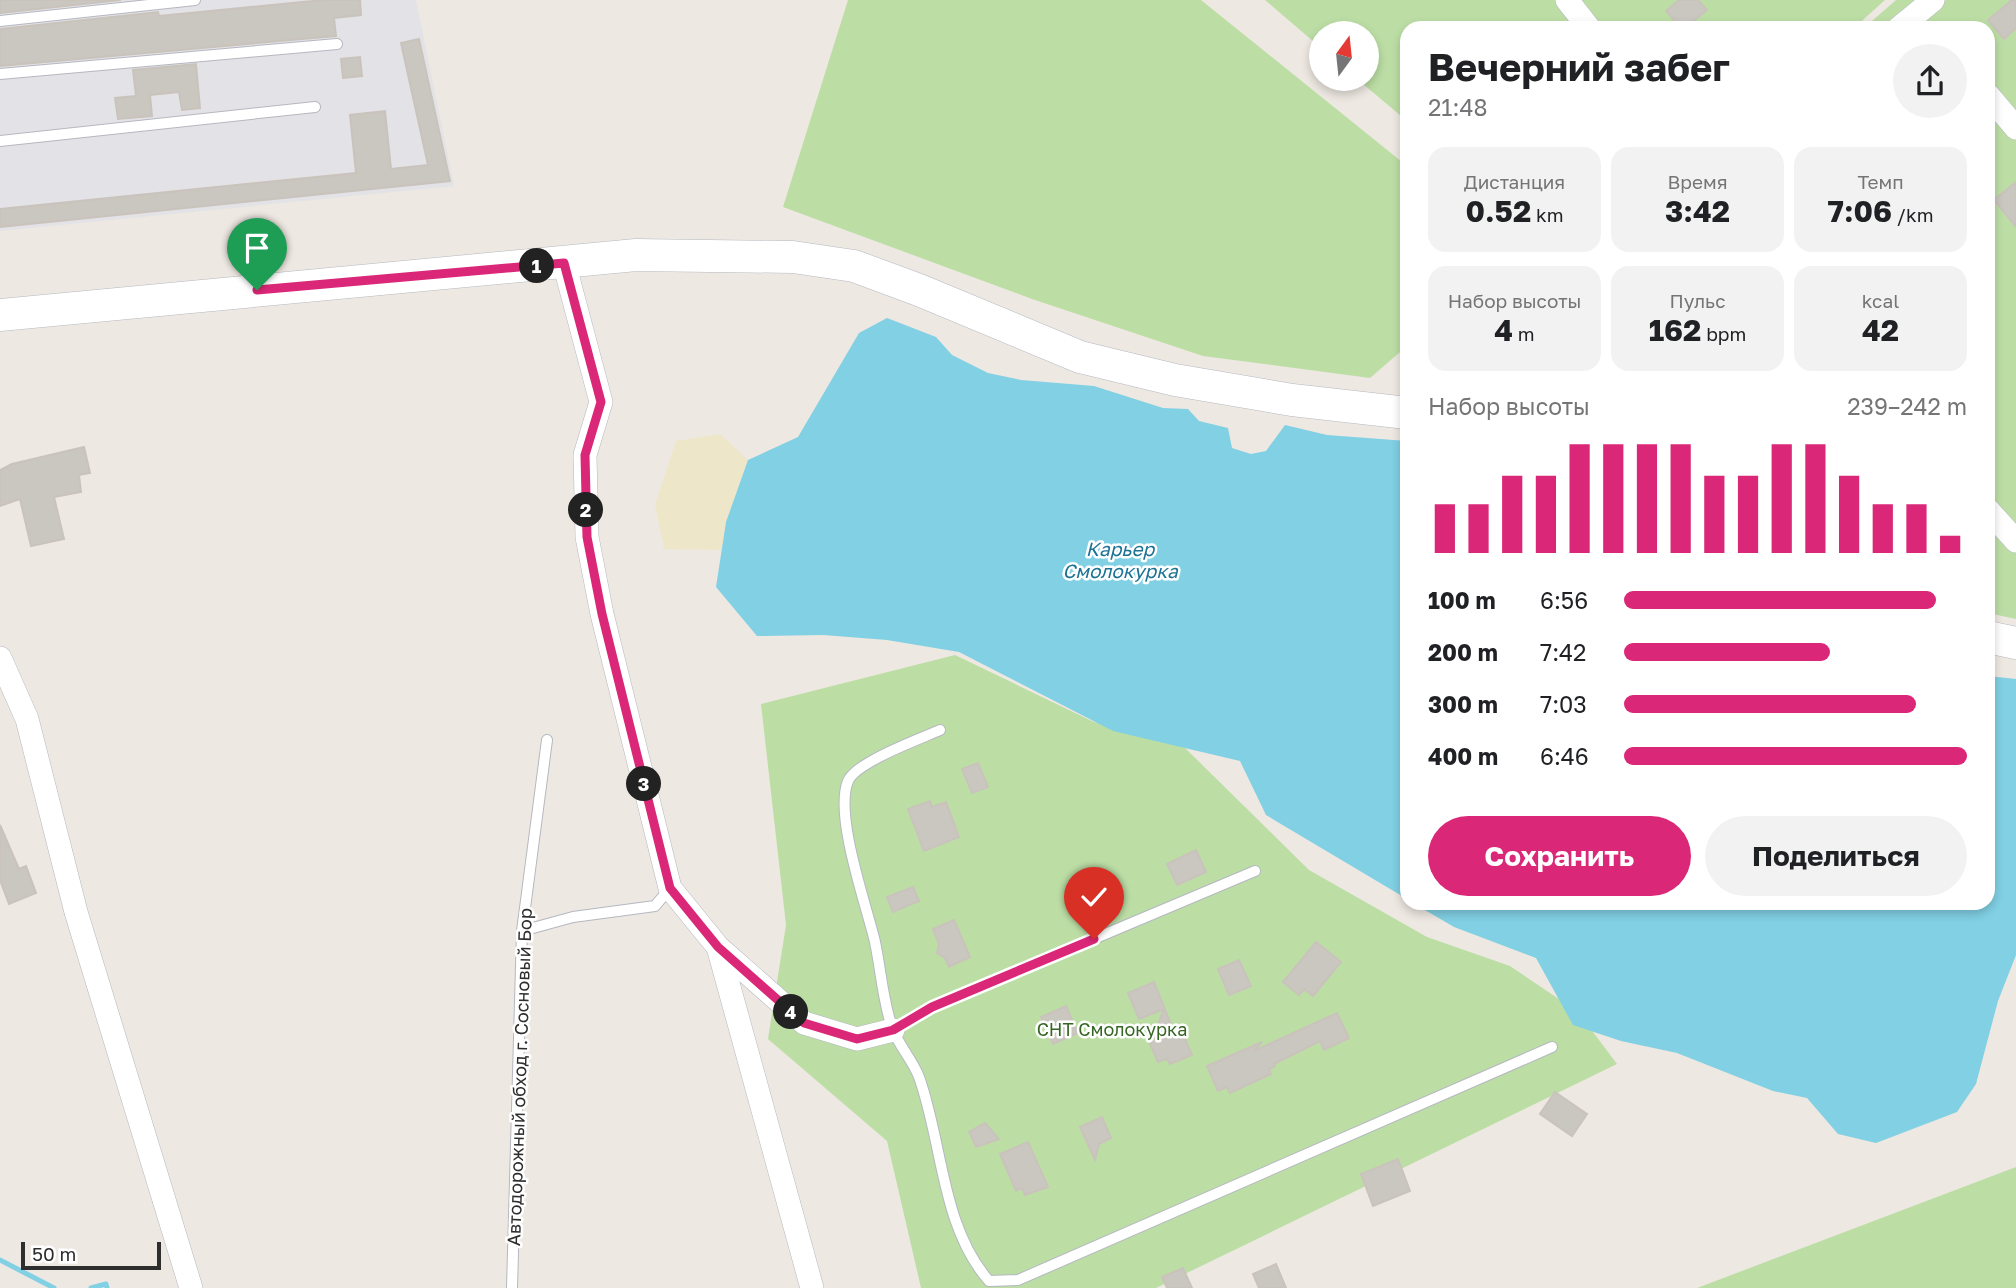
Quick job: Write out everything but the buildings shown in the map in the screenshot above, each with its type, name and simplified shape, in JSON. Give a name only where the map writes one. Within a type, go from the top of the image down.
[{"type":"street","points":[[1567,0],[1584,21]]},
{"type":"street","points":[[1995,102],[2016,128]]},
{"type":"street","points":[[0,315],[157,298],[636,255],[793,257],[854,266],[1080,357],[1227,388],[1400,411]]},
{"type":"street","points":[[564,263],[601,402],[585,455],[587,537],[602,614],[670,888],[718,947],[804,1023],[857,1039],[893,1030]]},
{"type":"street","points":[[1995,518],[2016,541]]},
{"type":"street","points":[[1995,638],[2016,643]]},
{"type":"street","points":[[0,658],[27,719],[76,912],[191,1288]]},
{"type":"street","points":[[718,947],[812,1288]]},
{"type":"lane","points":[[0,21],[195,0]]},
{"type":"lane","points":[[0,74],[337,44]]},
{"type":"lane","points":[[0,141],[315,107]]},
{"type":"lane","points":[[940,730],[877,757],[849,778],[844,797],[852,855],[875,942],[893,1030],[919,1076],[952,1207],[973,1263],[989,1281],[1018,1280],[1552,1046]]},
{"type":"lane","name":"Автодорожный обход г. Сосновый Бор","points":[[512,1288],[522,931],[547,740]]},
{"type":"lane","points":[[893,1030],[932,1007],[1255,871]]},
{"type":"lane","points":[[522,931],[573,917],[655,906],[670,888]]},
{"type":"shaded area","points":[[0,0],[416,0],[454,186],[0,231]]},
{"type":"green space","points":[[848,0],[1201,0],[1309,87],[1309,91],[1314,91],[1400,160],[1400,352],[1370,378],[1203,356],[1032,299],[783,207]]},
{"type":"green space","points":[[1265,0],[1885,0],[1862,21],[1400,21],[1400,115],[1371,91],[1379,91],[1379,21],[1309,21],[1309,38]]},
{"type":"green space","points":[[1896,0],[2016,0],[2016,619],[1995,614],[1995,21],[1872,21]]},
{"type":"green space","name":"СНТ Смолокурка","points":[[955,655],[1094,722],[1182,745],[1309,870],[1427,937],[1510,966],[1578,1012],[1617,1064],[1156,1288],[921,1288],[887,1141],[768,1039],[786,925],[761,704]]},
{"type":"green space","points":[[2016,1167],[2016,1288],[1697,1288]]},
{"type":"sand","points":[[720,434],[748,460],[726,522],[722,550],[664,549],[655,505],[676,441]]},
{"type":"water","name":"Карьер Смолокурка","points":[[887,318],[936,337],[952,355],[988,373],[1021,380],[1094,386],[1163,408],[1188,409],[1199,421],[1228,428],[1232,448],[1251,454],[1266,451],[1285,425],[1327,435],[1400,440],[1400,895],[1266,815],[1240,761],[1113,731],[959,652],[887,640],[823,635],[757,636],[716,587],[726,522],[748,460],[798,437],[859,333]]},
{"type":"water","points":[[1995,677],[2016,679],[2016,955],[1998,1001],[1976,1084],[1957,1112],[1876,1143],[1838,1134],[1807,1098],[1773,1091],[1677,1053],[1621,1041],[1573,1025],[1536,958],[1454,927],[1425,910],[1995,910]]},
{"type":"waterway","points":[[0,1260],[54,1288]]},
{"type":"waterway","points":[[91,1288],[106,1284],[107,1288]]},
{"type":"route","points":[[257,290],[564,263],[601,402],[585,455],[587,537],[602,614],[670,888],[718,947],[804,1023],[857,1039],[893,1030],[932,1007],[1094,939]]}]
